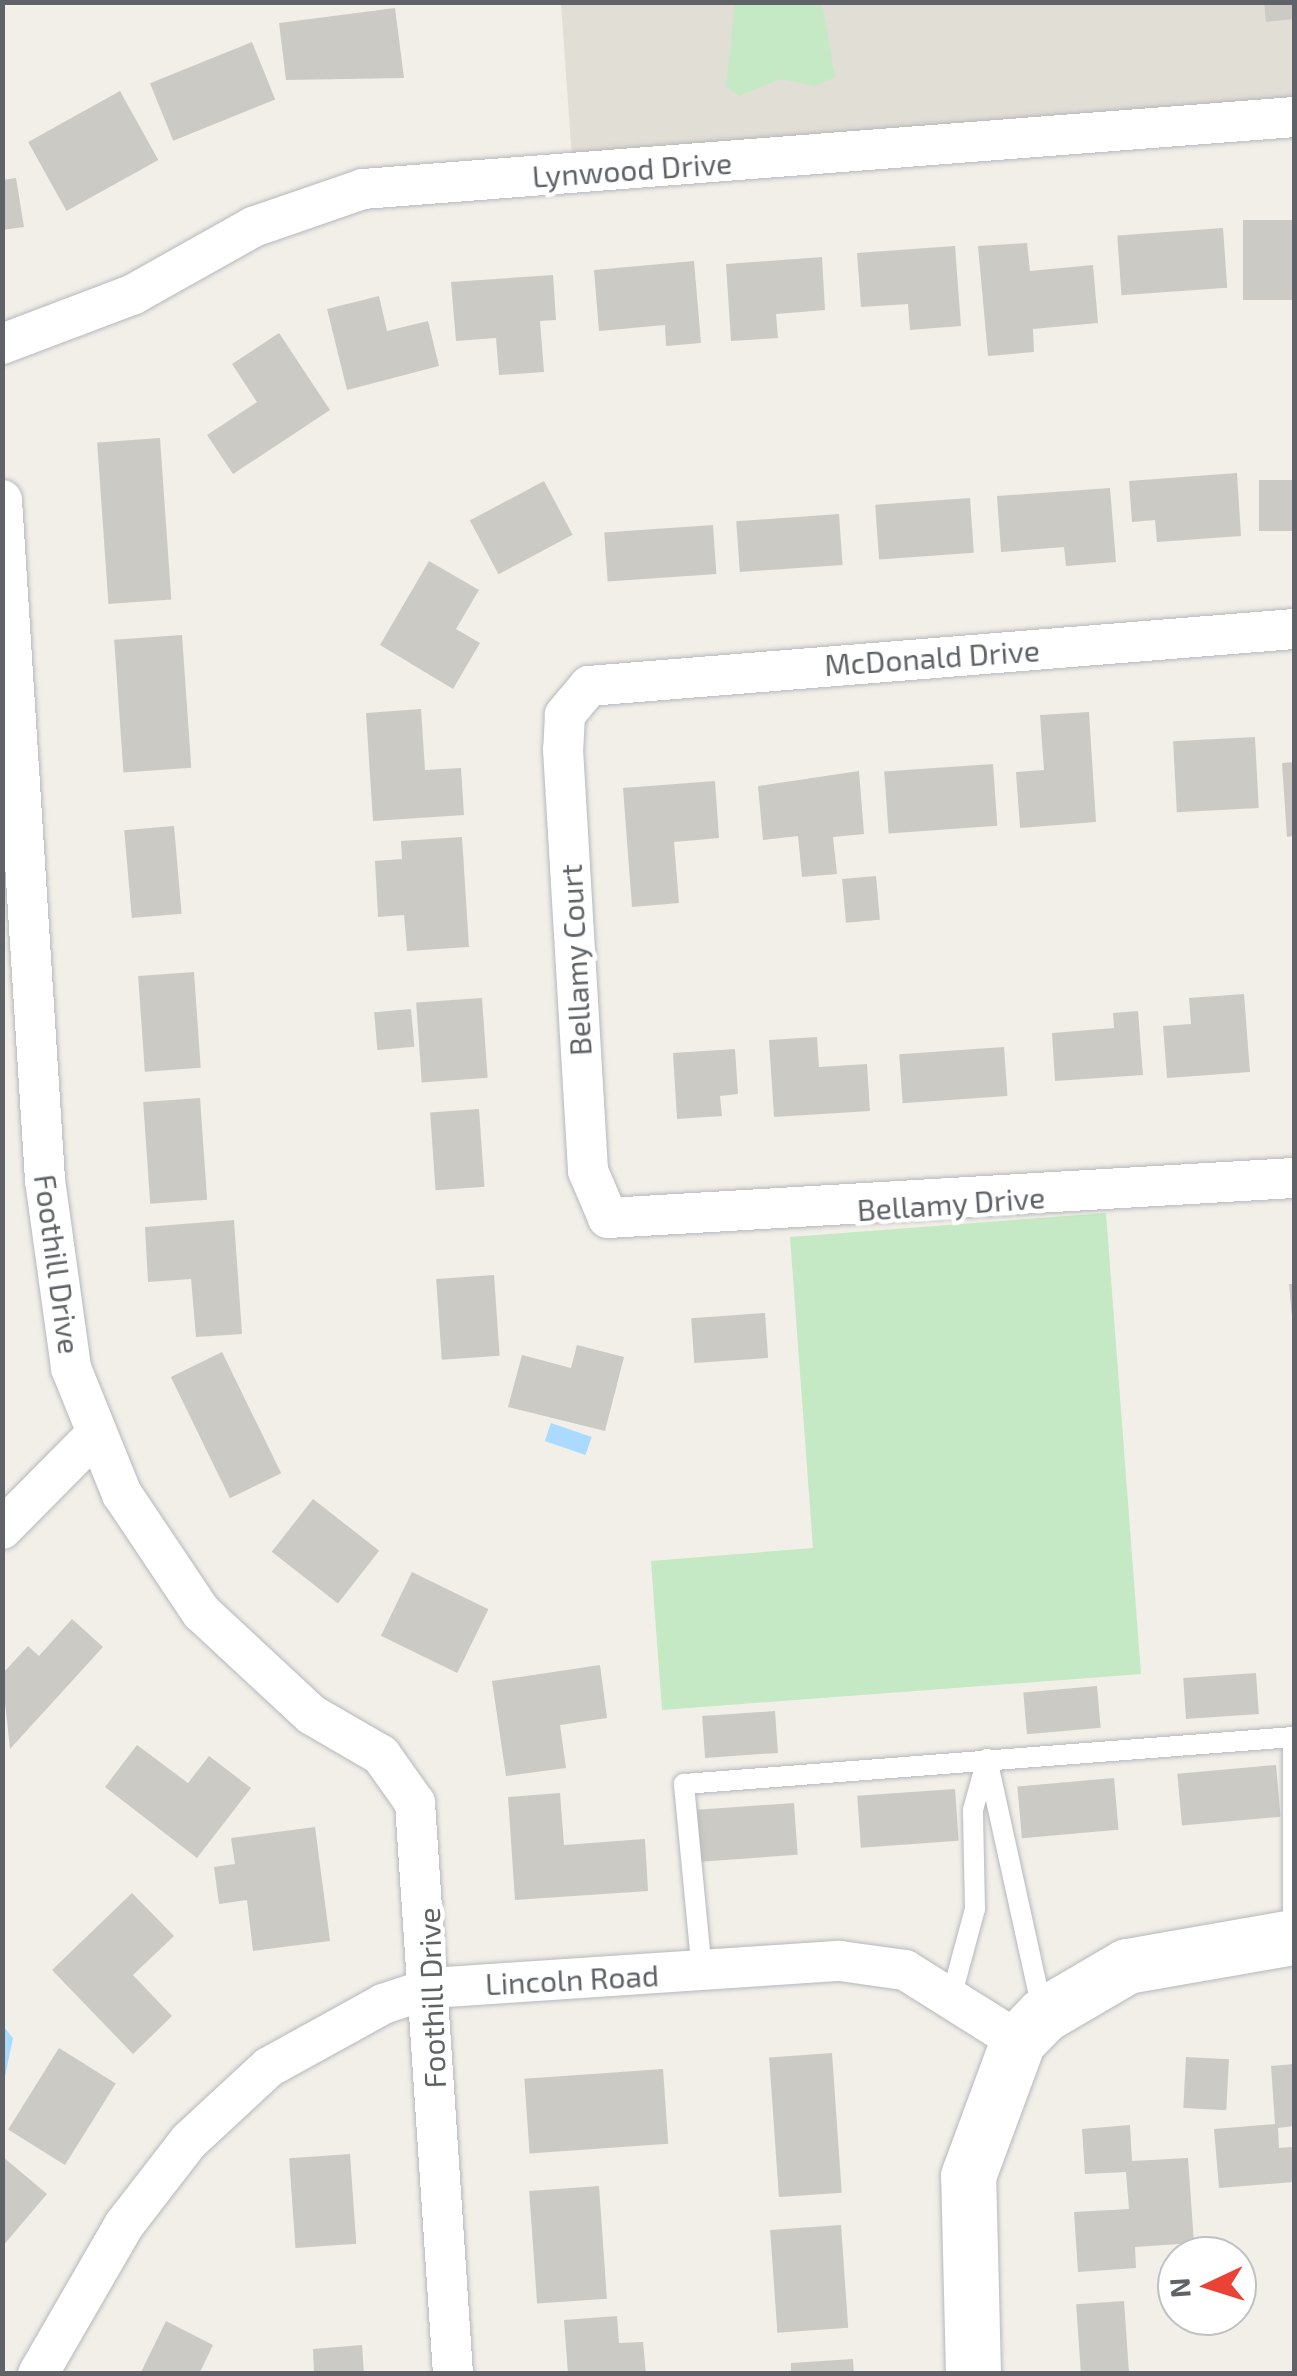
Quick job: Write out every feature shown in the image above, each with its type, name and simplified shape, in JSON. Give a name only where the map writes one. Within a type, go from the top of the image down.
[{"type":"street","name":"Lynwood Drive","points":[[2,344],[132,295],[252,226],[363,189],[1294,117]]},
{"type":"street","name":"Foothill Drive","points":[[2,500],[15,904],[60,1316],[95,1435],[155,1550],[201,1612],[312,1715],[404,1777],[425,1854],[453,2374]]},
{"type":"street","name":"McDonald Drive","points":[[574,696],[589,686],[720,673],[1294,629]]},
{"type":"street","name":"Bellamy Court","points":[[574,696],[562,750],[587,1152],[592,1198],[608,1218]]},
{"type":"street","name":"Bellamy Drive","points":[[608,1218],[1294,1178]]},
{"type":"street","points":[[2,1529],[95,1435]]},
{"type":"street","points":[[974,2374],[968,2176],[1031,2028],[1164,1954],[1294,1937]]},
{"type":"street","name":"Lincoln Road","points":[[38,2374],[124,2225],[227,2101],[326,2030],[431,1988],[878,1964],[1031,2028]]},
{"type":"lane","points":[[702,1972],[684,1784],[1293,1737],[1294,1937]]},
{"type":"lane","points":[[952,1994],[975,1909],[973,1810],[987,1760]]},
{"type":"lane","points":[[987,1760],[1031,2028]]},
{"type":"shaded area","points":[[561,3],[1294,3],[1294,99],[572,158]]},
{"type":"green space","points":[[735,3],[822,3],[835,77],[816,86],[780,79],[739,96],[726,87]]},
{"type":"green space","points":[[1106,1213],[1141,1674],[662,1710],[651,1561],[813,1548],[790,1237]]},
{"type":"water","points":[[551,1423],[592,1437],[585,1455],[545,1441]]},
{"type":"water","points":[[3,2026],[13,2038],[2,2086]]},
{"type":"building","points":[[1264,2],[1294,2],[1294,19],[1266,22]]},
{"type":"building","points":[[395,8],[404,78],[286,80],[279,23]]},
{"type":"building","points":[[252,42],[275,99],[173,141],[150,83]]},
{"type":"building","points":[[120,91],[158,160],[66,211],[28,142]]},
{"type":"building","points":[[16,178],[24,227],[2,230],[2,180]]},
{"type":"building","points":[[1243,220],[1294,220],[1294,300],[1243,300]]},
{"type":"building","points":[[1223,228],[1227,288],[1121,295],[1117,235]]},
{"type":"building","points":[[1027,243],[1030,271],[1093,265],[1098,323],[1033,329],[1034,352],[988,356],[978,246]]},
{"type":"building","points":[[955,246],[961,326],[910,330],[908,304],[861,307],[857,253]]},
{"type":"building","points":[[822,257],[825,310],[776,314],[778,338],[731,341],[726,264]]},
{"type":"building","points":[[694,261],[701,343],[666,346],[665,325],[599,331],[594,270]]},
{"type":"building","points":[[553,275],[556,320],[540,321],[544,372],[499,375],[496,338],[456,341],[451,282]]},
{"type":"building","points":[[379,296],[387,331],[428,321],[439,366],[347,390],[327,309]]},
{"type":"building","points":[[279,333],[330,410],[233,474],[207,435],[257,402],[232,364]]},
{"type":"building","points":[[160,438],[171,600],[108,604],[97,442]]},
{"type":"building","points":[[1237,473],[1241,536],[1157,542],[1155,520],[1132,522],[1129,481]]},
{"type":"building","points":[[1259,480],[1294,480],[1294,531],[1259,531]]},
{"type":"building","points":[[544,481],[573,535],[498,574],[470,520]]},
{"type":"building","points":[[1110,488],[1116,562],[1066,566],[1064,547],[1001,552],[997,496]]},
{"type":"building","points":[[970,498],[974,553],[879,559],[875,505]]},
{"type":"building","points":[[839,514],[843,565],[740,572],[736,521]]},
{"type":"building","points":[[713,525],[716,574],[608,581],[604,533]]},
{"type":"building","points":[[429,561],[479,590],[456,629],[480,643],[453,689],[380,645]]},
{"type":"building","points":[[182,635],[191,768],[123,772],[114,640]]},
{"type":"building","points":[[421,709],[425,770],[461,768],[464,815],[373,821],[366,713]]},
{"type":"building","points":[[1089,712],[1096,822],[1020,828],[1016,772],[1044,770],[1040,715]]},
{"type":"building","points":[[1255,737],[1259,808],[1177,812],[1173,741]]},
{"type":"building","points":[[1294,762],[1294,836],[1287,837],[1282,763]]},
{"type":"building","points":[[993,764],[997,826],[889,833],[884,772]]},
{"type":"building","points":[[859,771],[864,834],[833,837],[837,874],[802,877],[798,836],[763,840],[758,786]]},
{"type":"building","points":[[715,781],[719,838],[674,842],[679,903],[632,907],[623,788]]},
{"type":"building","points":[[174,826],[182,914],[132,918],[124,830]]},
{"type":"building","points":[[462,837],[469,947],[407,951],[404,915],[378,917],[375,861],[402,859],[401,841]]},
{"type":"building","points":[[876,876],[880,920],[846,923],[842,879]]},
{"type":"building","points":[[194,972],[201,1068],[145,1072],[138,976]]},
{"type":"building","points":[[1244,994],[1250,1072],[1167,1078],[1163,1026],[1191,1024],[1189,998]]},
{"type":"building","points":[[482,998],[488,1078],[422,1082],[416,1003]]},
{"type":"building","points":[[411,1009],[414,1047],[377,1050],[374,1012]]},
{"type":"building","points":[[1138,1011],[1143,1075],[1055,1081],[1052,1033],[1114,1028],[1113,1013]]},
{"type":"building","points":[[817,1037],[819,1067],[867,1064],[870,1111],[774,1117],[769,1040]]},
{"type":"building","points":[[1004,1047],[1007,1096],[903,1103],[899,1054]]},
{"type":"building","points":[[735,1049],[738,1094],[720,1096],[722,1116],[677,1119],[673,1053]]},
{"type":"building","points":[[200,1098],[207,1200],[150,1204],[143,1102]]},
{"type":"building","points":[[479,1109],[484,1187],[436,1190],[430,1112]]},
{"type":"building","points":[[234,1220],[242,1334],[196,1337],[191,1279],[148,1282],[145,1227]]},
{"type":"building","points":[[494,1275],[500,1356],[442,1360],[436,1279]]},
{"type":"building","points":[[1289,1284],[1294,1284],[1294,1317],[1292,1317]]},
{"type":"building","points":[[765,1313],[768,1358],[694,1363],[691,1318]]},
{"type":"building","points":[[577,1345],[624,1357],[605,1431],[508,1407],[522,1355],[571,1368]]},
{"type":"building","points":[[222,1352],[281,1473],[230,1498],[171,1377]]},
{"type":"building","points":[[313,1499],[379,1551],[338,1604],[272,1552]]},
{"type":"building","points":[[412,1572],[488,1609],[457,1673],[381,1636]]},
{"type":"building","points":[[72,1619],[103,1647],[10,1749],[2,1674],[28,1646],[39,1656]]},
{"type":"building","points":[[600,1665],[607,1718],[560,1725],[566,1768],[506,1776],[492,1681]]},
{"type":"building","points":[[1256,1673],[1259,1714],[1186,1719],[1183,1678]]},
{"type":"building","points":[[1097,1686],[1101,1728],[1027,1734],[1023,1692]]},
{"type":"building","points":[[775,1711],[778,1753],[705,1758],[702,1716]]},
{"type":"building","points":[[137,1745],[188,1783],[209,1756],[251,1788],[197,1858],[105,1787]]},
{"type":"building","points":[[1276,1765],[1281,1817],[1182,1825],[1177,1774]]},
{"type":"building","points":[[1114,1778],[1119,1830],[1022,1838],[1017,1786]]},
{"type":"building","points":[[955,1789],[959,1841],[861,1848],[857,1796]]},
{"type":"building","points":[[560,1793],[564,1845],[645,1839],[648,1891],[515,1900],[508,1797]]},
{"type":"building","points":[[794,1803],[798,1855],[701,1862],[697,1810]]},
{"type":"building","points":[[315,1827],[330,1941],[253,1951],[247,1900],[219,1904],[214,1867],[235,1864],[231,1838]]},
{"type":"building","points":[[132,1893],[174,1936],[133,1975],[172,2016],[133,2054],[52,1970]]},
{"type":"building","points":[[59,2048],[116,2084],[65,2165],[8,2129]]},
{"type":"building","points":[[832,2053],[842,2193],[779,2197],[769,2057]]},
{"type":"building","points":[[1186,2057],[1229,2059],[1226,2110],[1183,2108]]},
{"type":"building","points":[[1294,2064],[1294,2126],[1278,2128],[1279,2148],[1294,2147],[1294,2182],[1219,2188],[1214,2129],[1275,2124],[1271,2066]]},
{"type":"building","points":[[663,2069],[668,2144],[530,2154],[524,2079]]},
{"type":"building","points":[[1130,2125],[1132,2161],[1188,2158],[1194,2236],[1157,2236],[1157,2246],[1135,2247],[1136,2268],[1078,2272],[1074,2212],[1129,2209],[1126,2172],[1085,2174],[1082,2129]]},
{"type":"building","points":[[350,2154],[356,2244],[295,2248],[289,2158]]},
{"type":"building","points":[[2,2156],[47,2194],[2,2247]]},
{"type":"building","points":[[599,2186],[607,2299],[537,2304],[529,2191]]},
{"type":"building","points":[[841,2225],[848,2328],[777,2333],[770,2230]]},
{"type":"building","points":[[1124,2301],[1129,2374],[1081,2374],[1076,2304]]},
{"type":"building","points":[[617,2316],[619,2343],[643,2342],[646,2374],[568,2374],[564,2320]]},
{"type":"building","points":[[166,2321],[213,2345],[199,2374],[140,2374]]},
{"type":"building","points":[[362,2345],[364,2374],[314,2374],[313,2349]]},
{"type":"building","points":[[853,2359],[854,2374],[791,2374],[791,2363]]}]
